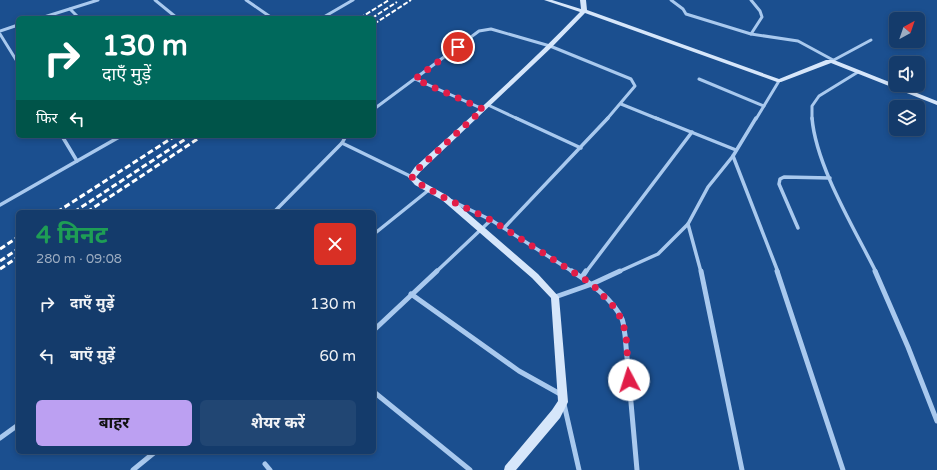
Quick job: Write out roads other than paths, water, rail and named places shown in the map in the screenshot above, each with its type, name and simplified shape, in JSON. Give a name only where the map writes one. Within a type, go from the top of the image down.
[{"type":"street","points":[[47,16],[98,0]]},
{"type":"street","points":[[156,0],[174,16]]},
{"type":"street","points":[[246,0],[269,16]]},
{"type":"street","points":[[340,0],[346,4]]},
{"type":"street","points":[[325,16],[353,0]]},
{"type":"street","points":[[547,0],[584,11],[779,81]]},
{"type":"street","points":[[412,177],[418,169],[486,107],[550,46],[584,11],[583,0]]},
{"type":"street","points":[[671,0],[683,9],[686,14],[751,34],[798,41],[832,61],[937,103]]},
{"type":"street","points":[[751,0],[760,11],[762,17],[751,34]]},
{"type":"street","points":[[70,9],[77,16]]},
{"type":"street","points":[[0,31],[16,26]]},
{"type":"street","points":[[376,108],[479,31],[491,28],[550,46],[631,79],[635,86],[621,104],[504,228]]},
{"type":"street","points":[[0,34],[16,60]]},
{"type":"street","points":[[555,297],[592,284],[658,254],[688,224],[708,187],[733,156],[779,81],[828,61],[832,61],[871,40]]},
{"type":"street","points":[[858,72],[822,93],[812,106],[814,138],[830,178],[878,276],[921,378],[937,421]]},
{"type":"street","points":[[415,79],[486,107],[581,148]]},
{"type":"street","points":[[699,79],[764,106]]},
{"type":"street","points":[[621,104],[736,150]]},
{"type":"street","points":[[582,277],[692,132]]},
{"type":"street","points":[[63,138],[77,161]]},
{"type":"street","points":[[0,205],[117,138]]},
{"type":"street","points":[[276,210],[342,144],[345,138]]},
{"type":"street","points":[[342,144],[412,177],[414,180],[445,198],[491,220],[592,284],[614,307],[622,320],[626,335],[637,470]]},
{"type":"street","points":[[733,156],[783,286],[843,470]]},
{"type":"street","points":[[798,228],[779,184],[780,179],[784,177],[830,178]]},
{"type":"street","points":[[376,232],[430,189]]},
{"type":"street","points":[[445,198],[535,276],[555,297],[563,398],[579,470]]},
{"type":"street","points":[[376,328],[491,220]]},
{"type":"street","points":[[688,224],[699,262],[742,470]]},
{"type":"street","points":[[411,294],[519,372],[563,398]]},
{"type":"street","points":[[376,394],[470,470]]},
{"type":"street","points":[[509,470],[550,421],[563,398]]},
{"type":"street","points":[[0,438],[16,426]]},
{"type":"street","points":[[133,470],[153,454]]},
{"type":"street","points":[[265,464],[270,470]]},
{"type":"railway","points":[[363,16],[389,0]]},
{"type":"railway","points":[[376,23],[411,0]]},
{"type":"railway","points":[[375,16],[397,2]]},
{"type":"railway","points":[[60,210],[172,138]]},
{"type":"railway","points":[[77,210],[187,138]]},
{"type":"railway","points":[[90,210],[199,138]]},
{"type":"railway","points":[[0,249],[16,238]]},
{"type":"railway","points":[[0,261],[16,250]]},
{"type":"railway","points":[[0,269],[16,258]]}]
